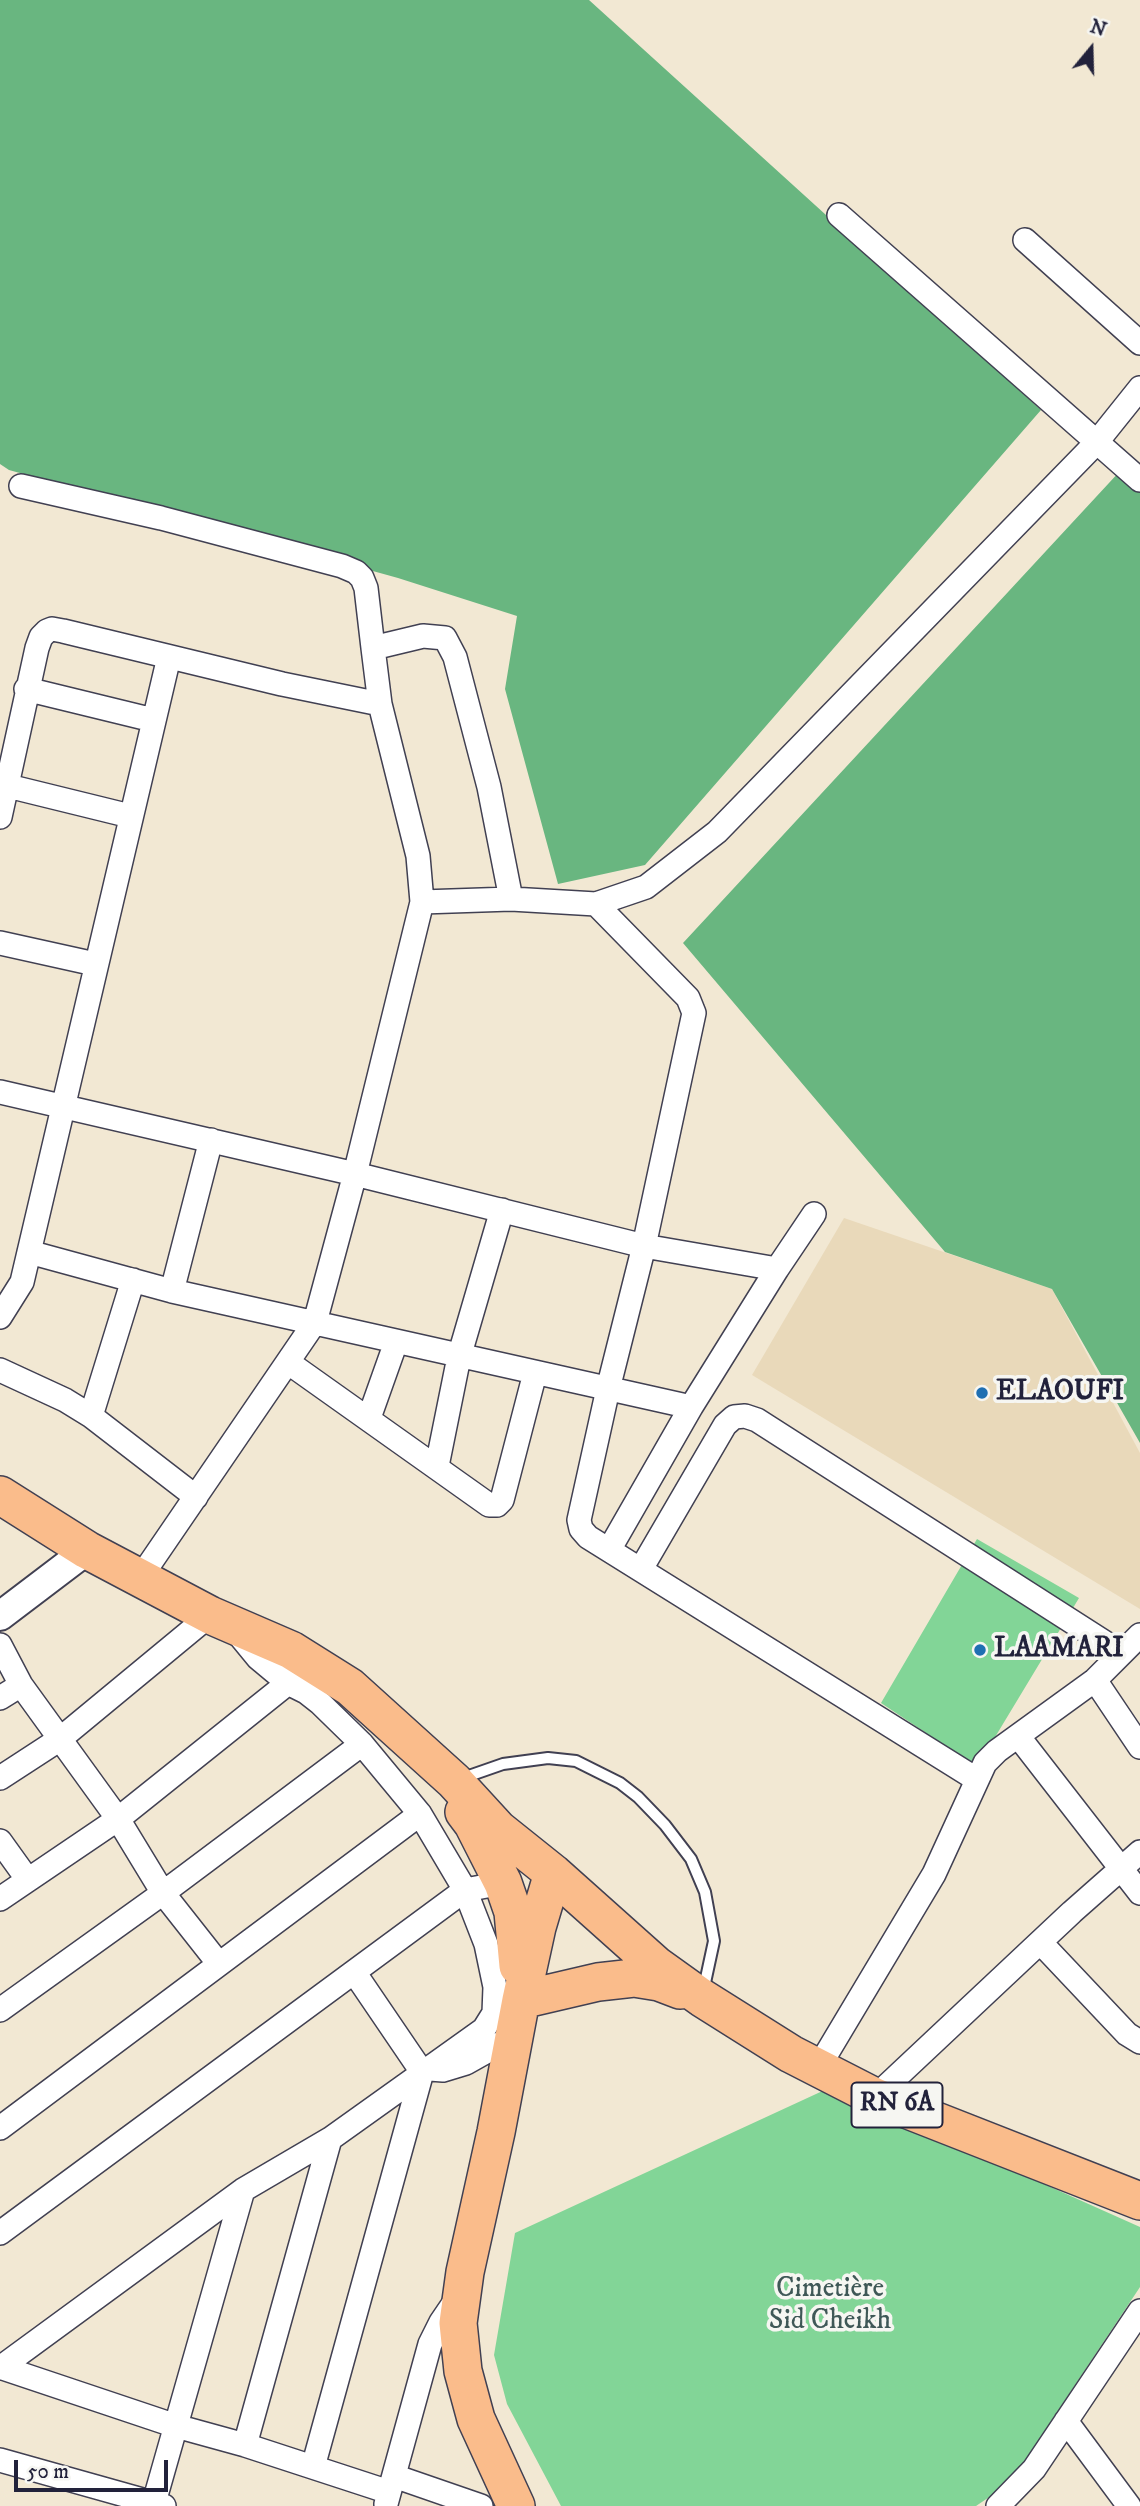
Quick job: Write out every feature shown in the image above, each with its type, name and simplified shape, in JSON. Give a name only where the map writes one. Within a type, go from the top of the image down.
[{"type":"main road","points":[[0,1495],[87,1550],[220,1620],[291,1650],[350,1687],[418,1749],[473,1824],[503,1883],[513,1912],[521,2000]]},
{"type":"main road","name":"RN 6A","points":[[418,1749],[454,1781],[498,1829],[553,1873],[656,1965],[702,1998],[818,2068],[875,2096],[1123,2184],[1140,2202]]},
{"type":"main road","points":[[516,2506],[476,2419],[463,2371],[458,2323],[521,2000],[537,1927],[553,1873]]},
{"type":"main road","points":[[521,2000],[598,1982],[635,1978],[659,1982],[702,1998]]},
{"type":"street","points":[[839,215],[1140,480]]},
{"type":"street","points":[[1025,240],[1140,343]]},
{"type":"street","points":[[422,902],[511,899],[596,904],[646,887],[717,832],[1096,443],[1140,388]]},
{"type":"street","points":[[21,486],[161,518],[342,566],[362,578],[366,588],[380,704],[415,843],[422,902],[355,1174],[315,1322],[140,1578]]},
{"type":"street","points":[[0,817],[37,648],[41,637],[52,629],[380,704]]},
{"type":"street","points":[[373,648],[424,636],[445,638],[450,645],[489,787],[511,899]]},
{"type":"street","points":[[3,1308],[22,1282],[169,657]]},
{"type":"street","points":[[26,689],[153,720]]},
{"type":"street","points":[[8,786],[130,816]]},
{"type":"street","points":[[596,904],[688,998],[694,1013],[644,1246],[579,1520],[581,1529],[588,1537],[976,1779]]},
{"type":"street","points":[[0,943],[95,964]]},
{"type":"street","points":[[0,1092],[355,1174],[644,1246],[777,1269]]},
{"type":"street","points":[[172,1291],[211,1140]]},
{"type":"street","points":[[437,1466],[459,1357],[502,1210]]},
{"type":"street","points":[[609,1550],[691,1407],[814,1214]]},
{"type":"street","points":[[29,1252],[172,1291],[691,1407]]},
{"type":"street","points":[[91,1416],[133,1280]]},
{"type":"street","points":[[369,1418],[396,1342]]},
{"type":"street","points":[[289,1363],[489,1505],[496,1505],[502,1500],[535,1373]]},
{"type":"street","points":[[0,1370],[65,1400],[91,1416],[196,1497]]},
{"type":"street","points":[[641,1569],[724,1424],[734,1417],[745,1416],[757,1420],[1121,1653]]},
{"type":"street","points":[[0,1616],[87,1550]]},
{"type":"street","points":[[0,1778],[60,1740],[220,1620],[257,1658],[288,1683],[320,1703],[362,1744],[420,1814],[465,1890],[486,1944],[495,1987],[494,2013],[484,2029],[330,2139],[243,2190],[0,2367]]},
{"type":"street","points":[[818,2068],[934,1874],[985,1763],[1095,1679],[1140,1635]]},
{"type":"street","points":[[0,1645],[21,1685],[118,1819],[163,1892],[219,1964]]},
{"type":"street","points":[[1095,1679],[1140,1746]]},
{"type":"street","points":[[0,1899],[118,1819],[288,1683]]},
{"type":"street","points":[[0,1698],[21,1685]]},
{"type":"street","points":[[1018,1736],[1140,1893]]},
{"type":"street","points":[[0,2010],[362,1744]]},
{"type":"street","points":[[0,2127],[420,1814]]},
{"type":"street","points":[[0,1841],[29,1880]]},
{"type":"street","points":[[875,2096],[1119,1868],[1140,1852]]},
{"type":"street","points":[[0,2233],[465,1890],[503,1883]]},
{"type":"street","points":[[1041,1943],[1127,2034],[1140,2042]]},
{"type":"street","points":[[354,1972],[424,2070]]},
{"type":"street","points":[[424,2070],[443,2070],[466,2063],[514,2036]]},
{"type":"street","points":[[313,2467],[424,2070]]},
{"type":"street","points":[[245,2445],[330,2139]]},
{"type":"street","points":[[0,2460],[157,2505],[176,2426],[243,2190]]},
{"type":"street","points":[[389,2491],[430,2344],[441,2322],[462,2292]]},
{"type":"street","points":[[998,2506],[1034,2469],[1140,2311]]},
{"type":"street","points":[[0,2367],[176,2426],[389,2491],[481,2506]]},
{"type":"street","points":[[1066,2421],[1129,2506]]},
{"type":"lane","points":[[454,1781],[503,1764],[548,1758],[576,1761],[620,1783],[638,1797],[665,1825],[691,1859],[705,1892],[714,1941],[702,1998]]},
{"type":"shaded area","points":[[844,1218],[1052,1289],[1140,1453],[1140,1609],[752,1375]]},
{"type":"green space","points":[[0,0],[589,0],[1041,410],[645,865],[558,884],[505,689],[517,616],[398,578],[9,470],[0,464]]},
{"type":"green space","points":[[1121,470],[1140,487],[1140,1443],[1052,1289],[945,1252],[683,943]]},
{"type":"green space","name":"LAAMARI","points":[[977,1539],[1079,1598],[977,1767],[881,1703]]},
{"type":"green space","name":"Cimetière Sid Cheikh","points":[[829,2088],[1140,2227],[1140,2287],[1010,2483],[976,2506],[561,2506],[507,2404],[494,2355],[515,2233]]},
{"type":"place","name":"ELAOUFI","points":[[982,1393]]},
{"type":"place","name":"LAAMARI","points":[[980,1650]]}]
